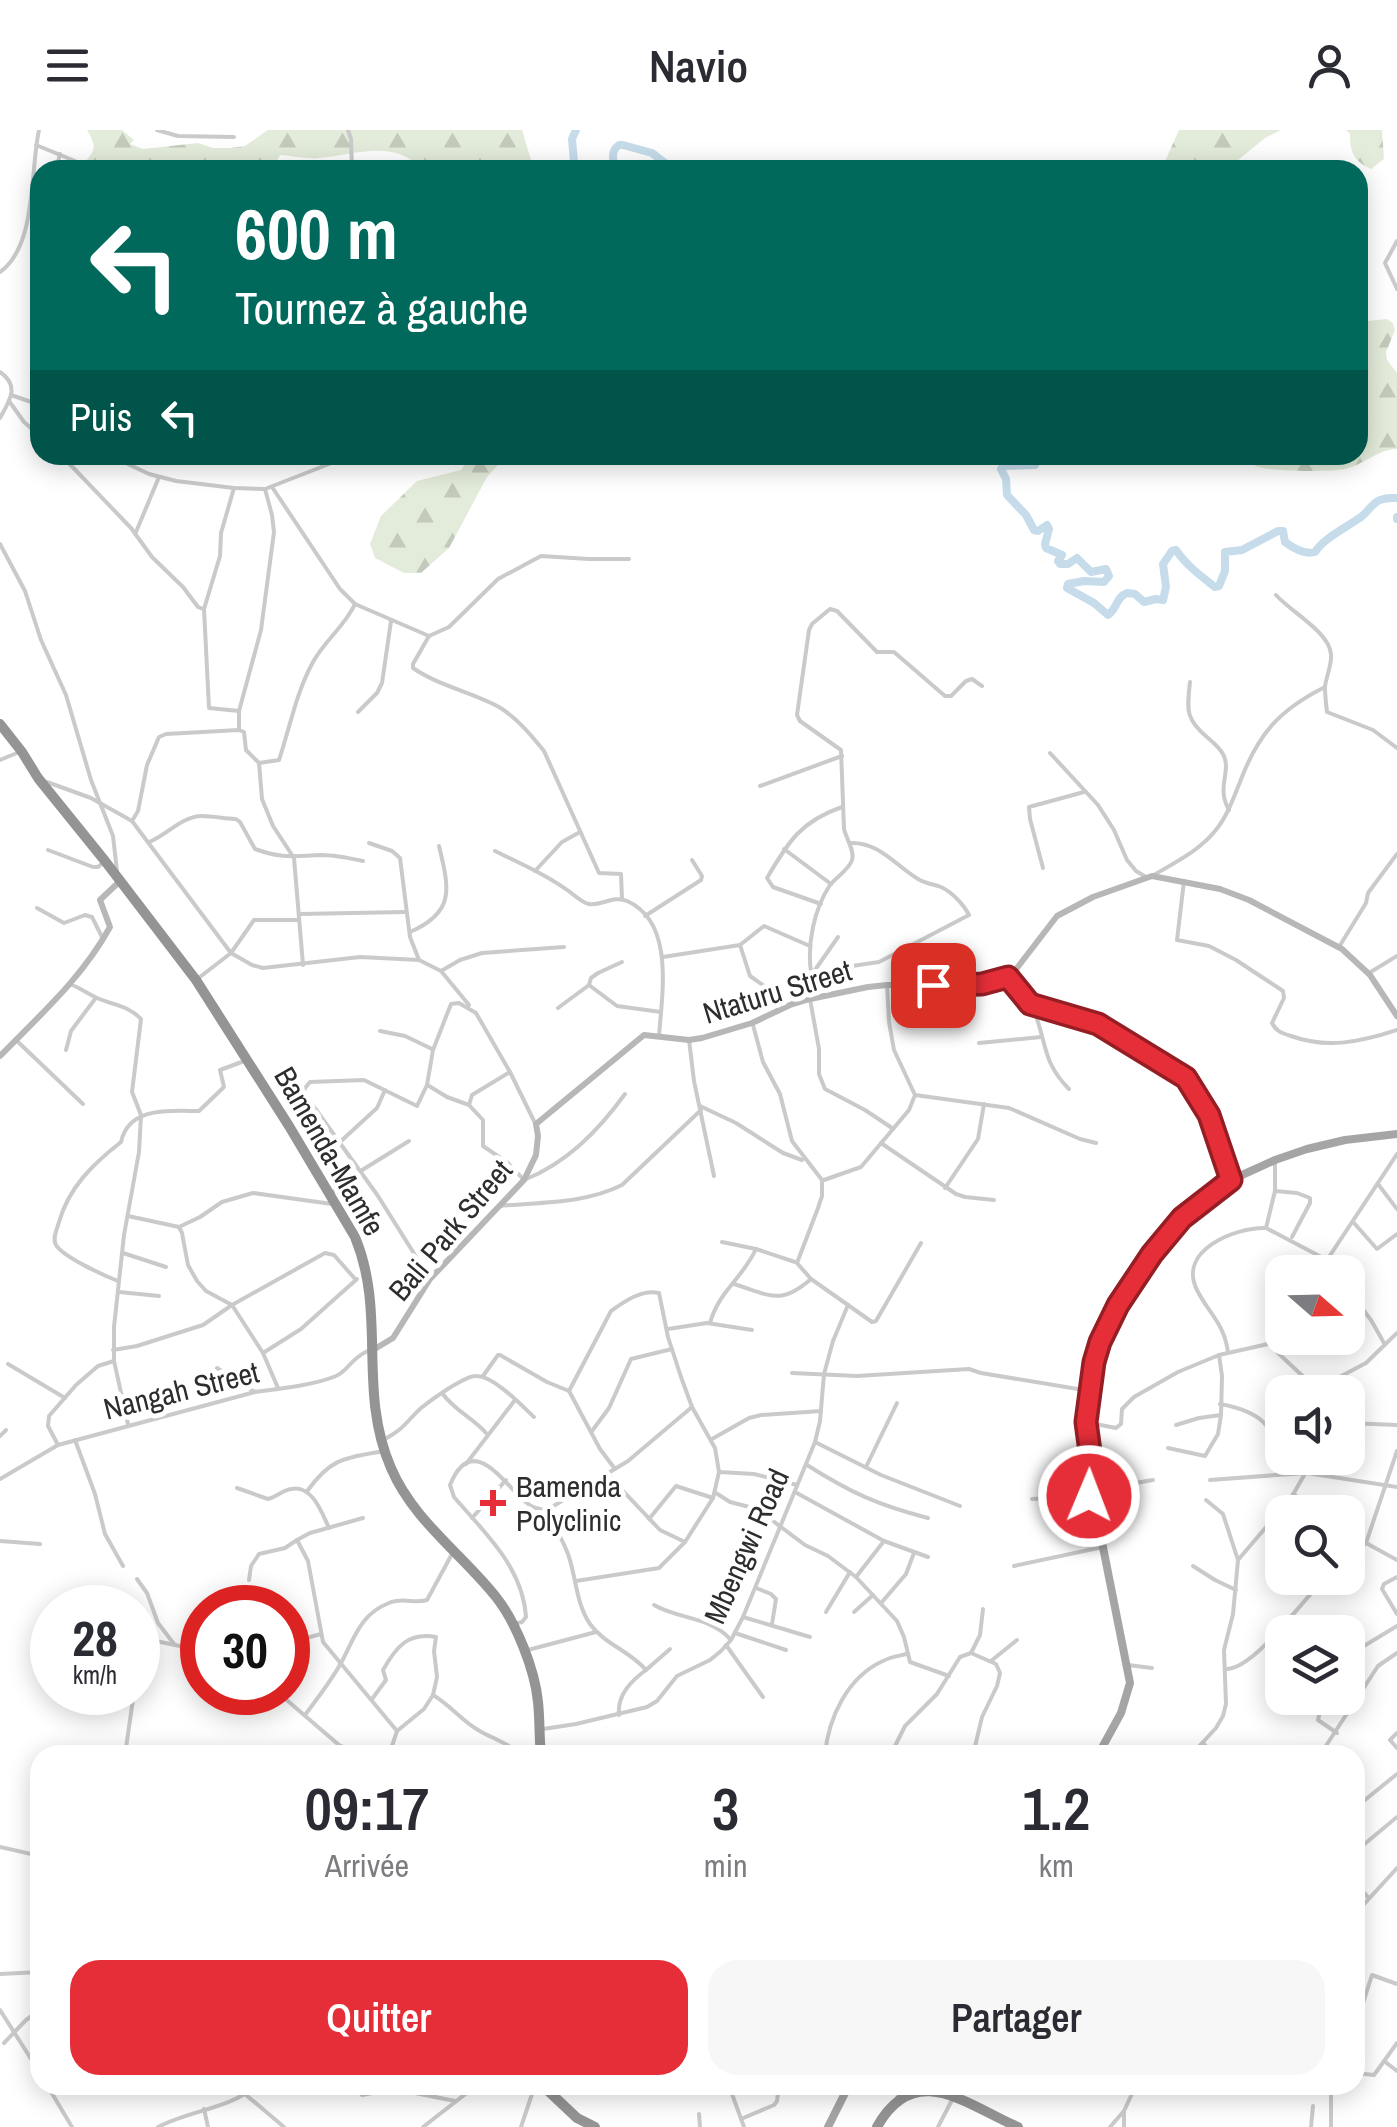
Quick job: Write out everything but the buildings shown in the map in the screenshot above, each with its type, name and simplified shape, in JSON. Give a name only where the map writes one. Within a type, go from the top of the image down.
[{"type":"highway","name":"Bamenda-Mamfe","points":[[0,724],[196,980],[355,1237],[363,1256],[362,1278],[372,1320],[373,1405],[392,1471],[453,1552],[496,1597],[513,1624],[538,1700],[539,1745]]},
{"type":"highway","points":[[551,2095],[577,2118],[595,2127]]},
{"type":"highway","points":[[877,2127],[896,2101],[911,2095]]},
{"type":"highway","points":[[945,2095],[1018,2127]]},
{"type":"main road","points":[[1103,1745],[1121,1713],[1130,1682],[1098,1522],[1086,1422],[1100,1342],[1118,1305],[1152,1254],[1182,1218],[1231,1180],[1275,1160],[1344,1140],[1397,1134]]},
{"type":"main road","points":[[828,2127],[844,2095]]},
{"type":"street","points":[[34,160],[39,130]]},
{"type":"street","points":[[157,130],[178,136],[234,137]]},
{"type":"street","points":[[348,130],[352,160]]},
{"type":"street","points":[[36,145],[75,160]]},
{"type":"street","points":[[58,160],[60,154]]},
{"type":"street","points":[[0,272],[11,262],[27,225],[30,198]]},
{"type":"street","points":[[1397,241],[1385,262],[1397,289]]},
{"type":"street","points":[[0,372],[11,382],[0,418]]},
{"type":"street","points":[[6,402],[30,427]]},
{"type":"street","points":[[70,465],[204,610]]},
{"type":"street","points":[[132,465],[176,481],[265,489],[327,465]]},
{"type":"street","points":[[135,533],[159,477]]},
{"type":"street","points":[[272,487],[340,590],[355,604],[429,636]]},
{"type":"street","points":[[234,488],[204,610],[209,708],[239,711]]},
{"type":"street","points":[[239,730],[239,711],[261,630],[274,532],[265,489]]},
{"type":"street","points":[[0,544],[25,591],[41,640],[66,695],[114,836],[120,880],[100,900],[110,924],[103,940],[72,985],[0,1056]]},
{"type":"street","points":[[622,899],[621,874],[599,874],[544,752],[518,722],[498,707],[415,671],[413,664],[429,636],[449,626],[498,580],[540,556],[629,558]]},
{"type":"street","points":[[1276,595],[1321,634],[1329,646],[1327,712],[1373,730],[1397,748]]},
{"type":"street","points":[[258,763],[280,759],[291,717],[313,662],[348,619],[355,604]]},
{"type":"street","points":[[814,972],[810,969],[810,946],[821,904],[853,855],[842,806],[841,750],[797,715],[812,624],[830,609],[836,611],[877,652],[894,652],[945,696],[951,696],[966,681],[982,686]]},
{"type":"street","points":[[358,712],[382,683],[391,621]]},
{"type":"street","points":[[1190,682],[1190,720],[1226,759],[1222,785],[1229,810]]},
{"type":"street","points":[[1069,1089],[1055,1076],[1030,1004],[1008,977],[1057,916],[1093,896],[1149,876],[1200,846],[1229,810],[1264,732],[1295,704],[1325,687]]},
{"type":"street","points":[[132,820],[159,737],[244,732],[246,750],[258,763],[262,799],[273,826],[294,858],[303,965]]},
{"type":"street","points":[[0,760],[22,752]]},
{"type":"street","points":[[1050,753],[1114,830],[1120,849],[1136,871],[1220,889],[1339,947],[1369,973],[1397,1016]]},
{"type":"street","points":[[760,786],[842,756]]},
{"type":"street","points":[[38,778],[132,820],[231,953],[252,965],[263,968],[360,957],[418,960],[440,971],[476,1013],[536,1124],[638,1038],[659,1036],[661,958],[656,930],[633,905],[622,899],[586,904],[555,881],[495,851]]},
{"type":"street","points":[[1044,868],[1029,807],[1086,792]]},
{"type":"street","points":[[821,904],[770,885],[768,878],[784,849],[811,820],[842,806]]},
{"type":"street","points":[[149,842],[197,816],[236,819],[255,849],[294,858],[324,855],[363,861]]},
{"type":"street","points":[[535,871],[562,842],[580,832]]},
{"type":"street","points":[[370,843],[400,858],[410,932],[418,960]]},
{"type":"street","points":[[814,972],[879,962],[969,915],[947,891],[922,882],[880,850],[848,843]]},
{"type":"street","points":[[410,932],[433,920],[445,899],[439,846]]},
{"type":"street","points":[[784,849],[831,884]]},
{"type":"street","points":[[48,850],[93,866],[105,861]]},
{"type":"street","points":[[1339,947],[1368,893],[1397,854]]},
{"type":"street","points":[[646,916],[701,880],[692,860]]},
{"type":"street","points":[[1184,881],[1177,940],[1209,946],[1284,991],[1272,1024],[1276,1030],[1316,1044],[1363,1040],[1397,1030]]},
{"type":"street","points":[[37,908],[64,923],[92,917],[103,940]]},
{"type":"street","points":[[196,980],[231,953],[254,920],[407,911]]},
{"type":"street","points":[[661,958],[740,945],[764,926],[810,946]]},
{"type":"street","points":[[790,1005],[838,938]]},
{"type":"street","points":[[740,945],[750,976],[767,988],[779,1010]]},
{"type":"street","points":[[440,971],[482,952],[564,947]]},
{"type":"street","points":[[1369,973],[1397,956]]},
{"type":"street","points":[[558,1008],[589,986],[598,972],[622,962]]},
{"type":"street","name":"Ntaturu Street","points":[[659,1036],[689,1040],[752,1023],[810,999],[887,985],[982,984],[1008,977]]},
{"type":"street","points":[[72,985],[96,998],[124,1006],[142,1018],[132,1092],[141,1115],[139,1152],[119,1281],[113,1350],[128,1424]]},
{"type":"street","points":[[822,1180],[861,1166],[909,1110],[914,1095],[894,1050],[887,985]]},
{"type":"street","points":[[589,986],[618,1006],[660,1012]]},
{"type":"street","points":[[66,1050],[71,1031],[96,998]]},
{"type":"street","points":[[810,999],[825,1089],[892,1128]]},
{"type":"street","points":[[430,1279],[378,1196],[304,1093],[306,1084],[359,1080],[417,1106],[428,1085],[433,1050],[450,1004],[476,1013]]},
{"type":"street","points":[[1030,1004],[1098,1024],[1186,1078],[1209,1115],[1231,1180]]},
{"type":"street","points":[[752,1023],[763,1062],[780,1094],[792,1141],[806,1162]]},
{"type":"street","points":[[380,1031],[405,1036],[433,1050]]},
{"type":"street","points":[[979,1043],[1042,1037]]},
{"type":"street","points":[[16,1040],[83,1104]]},
{"type":"street","points":[[689,1040],[714,1176]]},
{"type":"street","points":[[119,1281],[57,1247],[54,1239],[64,1205],[92,1166],[121,1142],[124,1132],[141,1115],[173,1109],[199,1111],[224,1087],[220,1070],[247,1060]]},
{"type":"street","points":[[469,1105],[472,1095],[510,1072]]},
{"type":"street","points":[[428,1085],[469,1105],[482,1120],[483,1146],[524,1180],[550,1168],[591,1136],[625,1094]]},
{"type":"street","points":[[340,1142],[375,1110],[385,1090]]},
{"type":"street","points":[[914,1095],[1009,1108],[1096,1143]]},
{"type":"street","points":[[945,1188],[978,1139],[984,1104]]},
{"type":"street","points":[[701,1108],[736,1123],[817,1171],[823,1189],[796,1263]]},
{"type":"street","points":[[499,1206],[593,1198],[610,1191],[622,1185],[701,1108]]},
{"type":"street","name":"Bali Park Street","points":[[372,1350],[393,1338],[430,1279],[524,1180],[536,1155],[536,1124]]},
{"type":"street","points":[[128,1216],[179,1228],[222,1202],[252,1192],[333,1199],[359,1172],[409,1141]]},
{"type":"street","points":[[881,1143],[945,1188],[964,1197],[994,1200]]},
{"type":"street","points":[[1330,1255],[1397,1154]]},
{"type":"street","points":[[1266,1228],[1275,1191],[1275,1160]]},
{"type":"street","points":[[1378,1184],[1397,1208]]},
{"type":"street","points":[[1275,1191],[1310,1198],[1290,1239]]},
{"type":"street","points":[[1353,1222],[1377,1250],[1397,1234]]},
{"type":"street","points":[[1228,1352],[1226,1335],[1194,1286],[1194,1267],[1214,1240],[1256,1227],[1266,1228],[1318,1255]]},
{"type":"street","points":[[179,1228],[188,1265],[197,1281],[232,1304],[262,1353],[278,1389]]},
{"type":"street","points":[[722,1242],[796,1263],[811,1279],[876,1322],[921,1243]]},
{"type":"street","points":[[710,1324],[717,1302],[748,1266],[756,1249]]},
{"type":"street","points":[[123,1253],[166,1267]]},
{"type":"street","points":[[113,1350],[202,1325],[325,1253],[334,1255],[362,1278],[302,1329],[262,1353]]},
{"type":"street","points":[[733,1284],[784,1296],[811,1279]]},
{"type":"street","points":[[118,1292],[159,1296]]},
{"type":"street","points":[[569,1391],[606,1319],[623,1302],[644,1292],[659,1292],[672,1349],[692,1406],[711,1439],[719,1472],[714,1495],[685,1542],[663,1565],[654,1570],[576,1580]]},
{"type":"street","name":"Mbengwi Road","points":[[538,1730],[647,1707],[678,1676],[710,1660],[729,1642],[807,1465],[821,1411],[824,1374],[848,1306]]},
{"type":"street","points":[[1365,1312],[1384,1344]]},
{"type":"street","points":[[666,1330],[710,1324],[752,1330]]},
{"type":"street","points":[[1345,1375],[1366,1363],[1397,1333]]},
{"type":"street","points":[[1086,1422],[1119,1426],[1122,1409],[1134,1397],[1178,1372],[1228,1352],[1265,1344]]},
{"type":"street","points":[[590,1433],[612,1403],[631,1359],[672,1349]]},
{"type":"street","name":"Nangah Street","points":[[0,1480],[58,1445],[255,1392],[338,1376],[356,1356],[372,1350]]},
{"type":"street","points":[[483,1376],[500,1355],[569,1391],[590,1433],[615,1469]]},
{"type":"street","points":[[1168,1448],[1204,1456],[1218,1434],[1222,1376],[1219,1355]]},
{"type":"street","points":[[1280,1355],[1300,1375]]},
{"type":"street","points":[[58,1445],[47,1421],[49,1416],[98,1366],[114,1361]]},
{"type":"street","points":[[8,1364],[65,1398]]},
{"type":"street","points":[[217,1368],[255,1392]]},
{"type":"street","points":[[792,1372],[874,1375],[969,1369],[1090,1390]]},
{"type":"street","points":[[306,1492],[335,1462],[383,1446],[424,1406],[469,1377],[483,1376],[516,1399],[534,1418]]},
{"type":"street","points":[[442,1394],[452,1407],[488,1435]]},
{"type":"street","points":[[513,1624],[522,1622],[527,1612],[515,1577],[500,1549],[451,1490],[452,1478],[516,1399]]},
{"type":"street","points":[[866,1467],[897,1403]]},
{"type":"street","points":[[1220,1404],[1250,1412],[1265,1424]]},
{"type":"street","points":[[547,1510],[638,1454],[692,1406]]},
{"type":"street","points":[[711,1439],[749,1418],[821,1411]]},
{"type":"street","points":[[1176,1426],[1220,1414]]},
{"type":"street","points":[[1365,1424],[1397,1426]]},
{"type":"street","points":[[0,1436],[6,1430]]},
{"type":"street","points":[[74,1440],[95,1494],[105,1534],[124,1566]]},
{"type":"street","points":[[815,1442],[906,1486],[960,1506]]},
{"type":"street","points":[[1397,1451],[1366,1543],[1397,1560]]},
{"type":"street","points":[[466,1464],[484,1463],[496,1469],[528,1504],[547,1510],[568,1554],[584,1612],[596,1632],[646,1670]]},
{"type":"street","points":[[807,1465],[875,1503],[928,1518]]},
{"type":"street","points":[[719,1472],[754,1474],[796,1489],[884,1541],[928,1557]]},
{"type":"street","points":[[606,1473],[666,1534],[685,1542]]},
{"type":"street","points":[[1210,1480],[1277,1475]]},
{"type":"street","points":[[1238,1560],[1306,1475]]},
{"type":"street","points":[[1319,1475],[1397,1487]]},
{"type":"street","points":[[472,1518],[506,1480]]},
{"type":"street","points":[[1032,1499],[1095,1493],[1152,1480]]},
{"type":"street","points":[[649,1519],[676,1486],[757,1509],[856,1576],[901,1628],[910,1662],[949,1676]]},
{"type":"street","points":[[237,1488],[268,1499],[294,1488],[306,1492],[329,1528]]},
{"type":"street","points":[[1204,1744],[1223,1716],[1227,1694],[1224,1650],[1238,1560],[1223,1514],[1206,1500]]},
{"type":"street","points":[[249,1580],[258,1554],[285,1548],[310,1532],[363,1518]]},
{"type":"street","points":[[1058,1526],[1098,1522]]},
{"type":"street","points":[[297,1540],[308,1561],[321,1634],[331,1653],[397,1731]]},
{"type":"street","points":[[0,1541],[40,1544]]},
{"type":"street","points":[[856,1576],[884,1541]]},
{"type":"street","points":[[1014,1566],[1103,1548]]},
{"type":"street","points":[[310,1706],[340,1664],[357,1628],[376,1609],[399,1600],[427,1600],[453,1552]]},
{"type":"street","points":[[881,1603],[906,1574],[914,1553]]},
{"type":"street","points":[[1194,1566],[1236,1590]]},
{"type":"street","points":[[826,1612],[850,1572]]},
{"type":"street","points":[[1397,1577],[1382,1589],[1397,1614]]},
{"type":"street","points":[[137,1580],[175,1646]]},
{"type":"street","points":[[756,1588],[776,1599],[772,1624]]},
{"type":"street","points":[[854,1612],[872,1594]]},
{"type":"street","points":[[1292,1615],[1311,1595]]},
{"type":"street","points":[[654,1605],[677,1616],[714,1625],[763,1696]]},
{"type":"street","points":[[971,1653],[980,1635],[983,1609]]},
{"type":"street","points":[[743,1616],[810,1637]]},
{"type":"street","points":[[1365,1643],[1397,1626]]},
{"type":"street","points":[[524,1651],[596,1632]]},
{"type":"street","points":[[735,1633],[786,1650]]},
{"type":"street","points":[[310,1637],[321,1634]]},
{"type":"street","points":[[372,1699],[386,1680],[383,1670],[409,1638],[421,1635],[437,1639],[432,1695],[424,1708],[397,1731],[392,1745]]},
{"type":"street","points":[[991,1660],[1017,1640]]},
{"type":"street","points":[[160,1642],[180,1646]]},
{"type":"street","points":[[1224,1669],[1236,1669],[1265,1645]]},
{"type":"street","points":[[620,1714],[620,1698],[632,1682],[670,1649]]},
{"type":"street","points":[[896,1745],[906,1726],[937,1694],[960,1657],[971,1653],[991,1660],[999,1668],[1000,1677],[982,1717],[975,1745]]},
{"type":"street","points":[[1327,1745],[1378,1666],[1397,1653]]},
{"type":"street","points":[[827,1745],[830,1724],[852,1686],[878,1662],[908,1654]]},
{"type":"street","points":[[1128,1665],[1152,1668]]},
{"type":"street","points":[[432,1695],[449,1704],[478,1730],[509,1745]]},
{"type":"street","points":[[126,1745],[130,1715]]},
{"type":"street","points":[[304,1715],[338,1745]]},
{"type":"street","points":[[1319,1715],[1318,1720],[1336,1733]]},
{"type":"street","points":[[1397,1732],[1390,1740],[1397,1748]]},
{"type":"street","points":[[1365,1800],[1397,1774]]},
{"type":"street","points":[[1365,1843],[1397,1816]]},
{"type":"street","points":[[0,1847],[30,1854]]},
{"type":"street","points":[[1365,1901],[1397,1868]]},
{"type":"street","points":[[1365,1894],[1368,1897]]},
{"type":"street","points":[[0,1974],[30,1972]]},
{"type":"street","points":[[1365,1995],[1372,1975],[1397,1984]]},
{"type":"street","points":[[0,2010],[30,2056]]},
{"type":"street","points":[[4,2043],[30,2018]]},
{"type":"street","points":[[1365,2075],[1374,2075],[1397,2042]]},
{"type":"street","points":[[1384,2061],[1397,2071]]},
{"type":"street","points":[[53,2095],[72,2127]]},
{"type":"street","points":[[158,2127],[243,2095]]},
{"type":"street","points":[[247,2095],[284,2127]]},
{"type":"street","points":[[432,2095],[455,2101]]},
{"type":"street","points":[[422,2127],[463,2095]]},
{"type":"street","points":[[521,2127],[535,2095]]},
{"type":"street","points":[[732,2095],[744,2127]]},
{"type":"street","points":[[741,2119],[774,2105],[778,2095]]},
{"type":"street","points":[[896,2101],[899,2095]]},
{"type":"street","points":[[1110,2127],[1131,2095]]},
{"type":"street","points":[[1332,2095],[1332,2127]]},
{"type":"street","points":[[938,2127],[953,2097]]},
{"type":"street","points":[[1311,2127],[1313,2106]]},
{"type":"street","points":[[204,2109],[208,2127]]},
{"type":"street","points":[[1124,2111],[1124,2127]]},
{"type":"street","points":[[699,2114],[700,2127]]},
{"type":"green space","points":[[87,130],[122,130],[134,140],[130,144],[143,149],[198,143],[230,148],[245,146],[268,130],[522,130],[531,160],[411,160],[400,154],[374,151],[319,158],[280,155],[277,160],[86,160],[94,148]]},
{"type":"green space","points":[[1179,130],[1281,130],[1238,160],[1166,160]]},
{"type":"green space","points":[[1346,130],[1382,130],[1384,159],[1371,169],[1368,160],[1358,160],[1352,151]]},
{"type":"green space","points":[[1387,319],[1395,330],[1386,352],[1397,373],[1397,449],[1368,460],[1368,321]]},
{"type":"green space","points":[[464,465],[498,465],[487,477],[449,548],[421,573],[404,573],[375,558],[370,544],[381,516],[417,481],[461,470]]},
{"type":"green space","points":[[1255,465],[1356,465],[1300,471]]},
{"type":"waterway","points":[[574,160],[572,139],[576,130]]},
{"type":"waterway","points":[[613,160],[619,145],[652,153],[661,160]]},
{"type":"waterway","points":[[1035,465],[1003,466],[1007,495],[1034,530],[1047,525],[1046,548],[1062,555],[1060,564],[1077,558],[1091,572],[1106,569],[1109,576],[1104,582],[1084,581],[1068,584],[1067,588],[1108,615],[1127,593],[1144,602],[1163,600],[1163,564],[1172,551],[1176,550],[1215,587],[1225,571],[1225,552],[1242,550],[1278,531],[1283,531],[1285,542],[1295,549],[1315,552],[1377,501],[1397,498]]},
{"type":"place","name":"Bamenda Polyclinic","points":[[493,1503]]},
{"type":"route","points":[[933,985],[982,984],[1008,977],[1030,1004],[1098,1024],[1182,1074],[1209,1115],[1231,1180],[1182,1218],[1152,1254],[1118,1305],[1100,1342],[1086,1422],[1096,1496],[1089,1496]]}]
